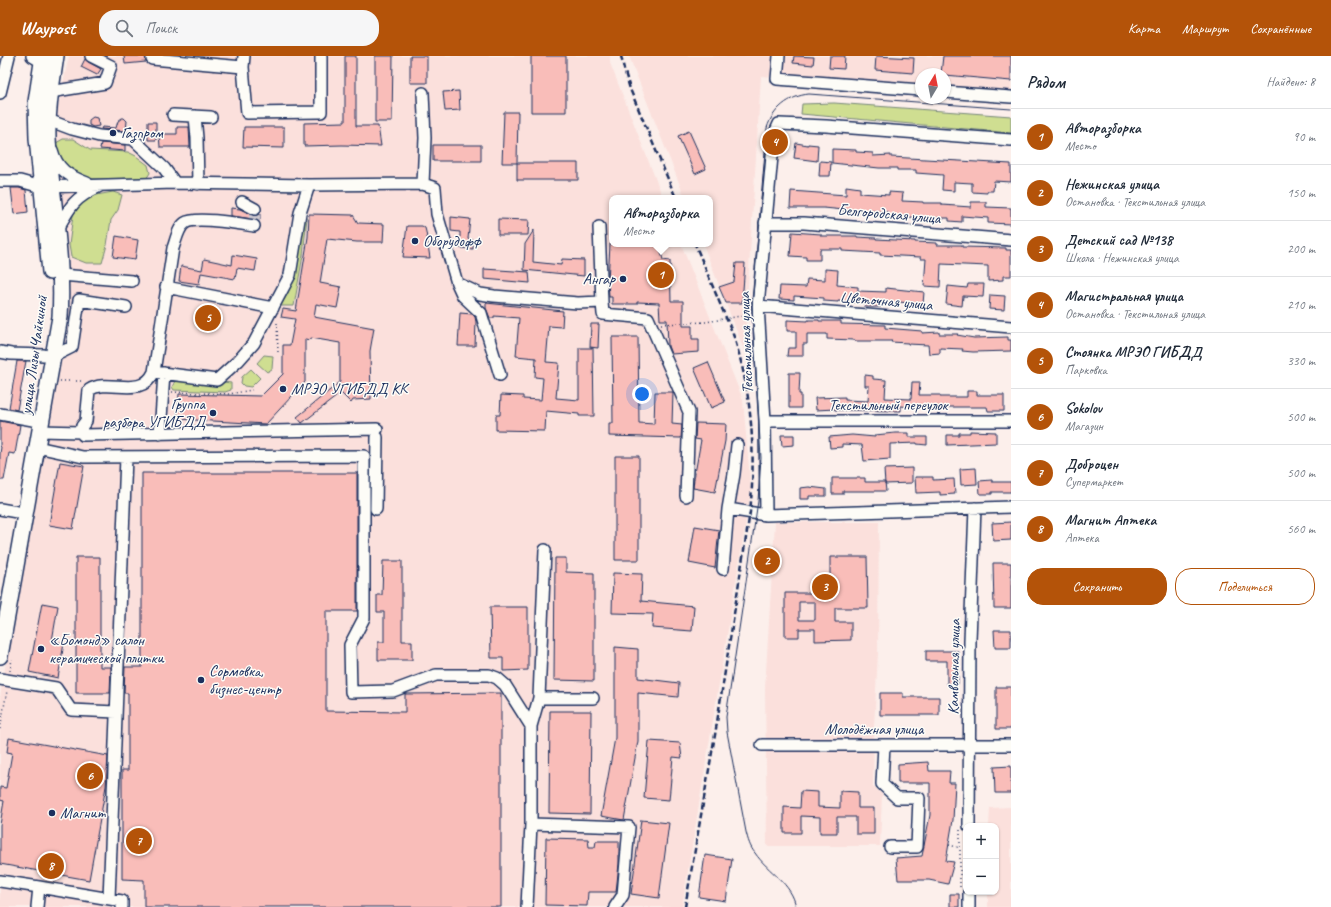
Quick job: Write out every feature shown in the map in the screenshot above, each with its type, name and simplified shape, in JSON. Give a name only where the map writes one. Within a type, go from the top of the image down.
[{"type":"main road","name":"улица Лизы Чайкиной","points":[[49,356],[51,274],[47,186],[48,120],[50,92],[56,56]]},
{"type":"main road","name":"улица Лизы Чайкиной","points":[[0,602],[49,356],[60,317],[61,275],[57,230],[37,138],[36,102],[39,58]]},
{"type":"main road","name":"улица Лизы Чайкиной","points":[[6,657],[2,631],[37,447],[36,425]]},
{"type":"street","points":[[0,93],[9,56]]},
{"type":"street","points":[[50,92],[104,83],[111,66],[90,56]]},
{"type":"street","points":[[152,56],[152,59],[243,61],[246,113],[321,112],[321,56]]},
{"type":"street","points":[[779,56],[777,79],[915,90]]},
{"type":"street","points":[[951,92],[1011,97]]},
{"type":"street","points":[[423,93],[426,138],[424,184]]},
{"type":"street","points":[[173,115],[211,117]]},
{"type":"street","points":[[195,116],[198,184]]},
{"type":"street","points":[[48,120],[72,129],[99,136],[133,139],[164,168],[175,183]]},
{"type":"street","name":"Текстильная улица","points":[[766,514],[765,421],[753,308],[765,222],[774,135],[779,124],[826,126],[1011,140]]},
{"type":"street","points":[[48,138],[55,161],[65,172],[74,178],[87,183],[105,184]]},
{"type":"street","points":[[0,181],[20,181],[47,186],[175,183],[309,185],[424,184],[435,188],[437,214],[457,283],[462,296],[481,313],[500,375]]},
{"type":"street","points":[[57,230],[74,202],[85,193],[105,184]]},
{"type":"street","points":[[81,432],[82,426],[86,420],[89,390],[95,386],[140,386],[159,373],[217,380],[238,361],[254,342],[290,275],[300,213],[309,185]]},
{"type":"street","points":[[242,202],[255,209]]},
{"type":"street","points":[[160,434],[163,392],[159,373],[166,287],[173,248],[180,229],[185,223],[192,221],[229,222],[254,226]]},
{"type":"street","name":"Белгородская улица","points":[[765,222],[804,223],[1011,240]]},
{"type":"street","points":[[599,227],[603,314],[648,318],[689,412],[686,496]]},
{"type":"street","points":[[61,275],[132,281]]},
{"type":"street","points":[[457,283],[480,294],[494,296],[578,303],[602,302]]},
{"type":"street","points":[[166,287],[273,308]]},
{"type":"street","points":[[0,352],[49,356],[72,347],[79,300],[126,307]]},
{"type":"street","name":"Цветочная улица","points":[[753,308],[1011,327]]},
{"type":"street","points":[[0,414],[36,425],[81,432],[83,435],[377,433],[376,509]]},
{"type":"street","name":"Текстильный переулок","points":[[765,421],[1011,421]]},
{"type":"street","points":[[723,569],[728,509],[737,445]]},
{"type":"street","points":[[37,447],[83,457],[364,456],[364,618],[350,645],[351,692],[393,691],[436,675],[489,675],[498,678],[505,685],[531,726]]},
{"type":"street","points":[[109,899],[126,457]]},
{"type":"street","points":[[728,509],[766,514],[1011,507]]},
{"type":"street","name":"Камвольная улица","points":[[969,823],[970,640],[975,508]]},
{"type":"street","points":[[0,509],[17,512]]},
{"type":"street","points":[[527,907],[531,824],[531,726],[539,698],[545,550]]},
{"type":"street","points":[[4,680],[56,688],[71,710],[116,712]]},
{"type":"street","points":[[539,698],[593,698]]},
{"type":"street","name":"Молодёжная улица","points":[[762,745],[1011,745]]},
{"type":"street","points":[[884,745],[882,784],[897,798],[919,798],[918,847],[890,847]]},
{"type":"street","points":[[531,824],[629,827],[624,895],[616,907]]},
{"type":"street","points":[[0,881],[122,901],[122,907]]},
{"type":"street","points":[[37,907],[39,888]]},
{"type":"street","points":[[969,895],[969,907]]},
{"type":"path","points":[[273,308],[277,319],[278,353]]},
{"type":"path","points":[[657,324],[706,322],[741,316],[753,308]]},
{"type":"path","points":[[59,380],[90,382]]},
{"type":"path","points":[[163,392],[229,394],[252,390]]},
{"type":"path","points":[[0,729],[6,657]]},
{"type":"path","points":[[949,845],[960,848]]},
{"type":"shaded area","points":[[69,56],[610,56],[610,63],[662,195],[609,195],[609,247],[682,247],[743,400],[751,491],[682,907],[0,907],[0,697],[68,300],[54,148],[55,120]]},
{"type":"shaded area","points":[[629,56],[1011,56],[1011,95],[951,90],[951,68],[915,68],[915,89],[761,76],[744,350],[704,247],[713,247],[713,195],[684,195]]},
{"type":"shaded area","points":[[775,522],[879,522],[878,653],[874,727],[873,786],[882,794],[880,846],[767,846],[765,688]]},
{"type":"shaded area","points":[[1011,807],[1011,907],[988,907],[988,895],[999,895],[999,823],[989,823],[990,808]]},
{"type":"green space","points":[[834,103],[1011,116],[1011,133],[801,114],[802,104]]},
{"type":"green space","points":[[63,139],[73,139],[90,150],[128,152],[148,165],[150,173],[146,179],[83,179],[68,169],[54,148],[56,143]]},
{"type":"green space","points":[[113,192],[122,195],[118,210],[111,220],[107,245],[102,263],[86,263],[71,257],[69,245],[73,215],[79,206],[91,196]]},
{"type":"green space","points":[[307,218],[303,255],[294,306],[280,306],[287,295],[294,276],[302,219]]},
{"type":"green space","points":[[264,355],[273,356],[272,369],[267,372],[257,363]]},
{"type":"green space","points":[[251,369],[260,378],[251,387],[244,386],[241,383],[242,377]]},
{"type":"green space","points":[[175,381],[231,383],[231,390],[225,392],[174,390],[172,387]]},
{"type":"building","points":[[124,56],[145,56],[146,62],[125,64]]},
{"type":"building","points":[[345,56],[356,56],[356,126],[378,126],[381,146],[304,146],[304,123],[345,122]]},
{"type":"building","points":[[375,56],[393,56],[392,122],[375,122]]},
{"type":"building","points":[[410,56],[427,56],[427,83],[410,83]]},
{"type":"building","points":[[531,56],[566,56],[566,112],[531,112]]},
{"type":"building","points":[[794,56],[814,57],[813,65],[793,63]]},
{"type":"building","points":[[830,56],[845,56],[844,69],[829,68]]},
{"type":"building","points":[[876,56],[914,58],[913,73],[875,70]]},
{"type":"building","points":[[943,56],[1011,56],[1011,81],[951,76],[951,68],[942,68]]},
{"type":"building","points":[[85,59],[101,69],[97,75],[81,67]]},
{"type":"building","points":[[459,91],[460,110],[445,111],[443,92]]},
{"type":"building","points":[[504,112],[518,112],[517,163],[502,163]]},
{"type":"building","points":[[93,117],[97,118],[99,126],[93,127],[89,125],[89,120]]},
{"type":"building","points":[[122,118],[127,121],[126,131],[101,129],[102,127],[116,128],[118,121]]},
{"type":"building","points":[[148,122],[156,122],[156,140],[148,140]]},
{"type":"building","points":[[177,127],[189,127],[190,147],[160,147],[159,134],[177,134]]},
{"type":"building","points":[[244,127],[284,127],[284,148],[243,147]]},
{"type":"building","points":[[689,131],[706,169],[695,174],[678,136]]},
{"type":"building","points":[[101,143],[125,145],[125,151],[100,149]]},
{"type":"building","points":[[796,143],[818,145],[817,161],[794,158]]},
{"type":"building","points":[[433,145],[481,145],[481,161],[433,161]]},
{"type":"building","points":[[832,149],[856,150],[856,152],[873,153],[873,156],[891,155],[891,157],[1011,164],[1011,182],[994,181],[993,191],[987,191],[987,193],[972,192],[972,183],[954,182],[954,191],[942,190],[943,175],[916,173],[916,170],[897,170],[897,168],[879,168],[832,163]]},
{"type":"building","points":[[820,161],[831,162],[830,176],[819,176]]},
{"type":"building","points":[[517,163],[578,163],[578,180],[517,180]]},
{"type":"building","points":[[846,186],[860,188],[860,193],[889,195],[889,192],[903,193],[902,201],[942,203],[942,205],[971,207],[971,202],[986,202],[986,207],[1011,208],[1011,224],[988,223],[988,218],[962,216],[962,222],[949,221],[949,218],[888,216],[888,212],[859,210],[859,213],[844,213],[844,210],[824,208],[790,208],[791,191],[846,195]]},
{"type":"building","points":[[11,188],[26,190],[28,212],[14,214]]},
{"type":"building","points":[[231,208],[240,209],[255,216],[260,214],[260,220],[231,216]]},
{"type":"building","points":[[309,214],[353,215],[358,223],[384,224],[383,242],[357,242],[327,239],[320,283],[341,287],[337,308],[316,304],[314,317],[374,328],[370,351],[371,399],[353,400],[351,403],[341,393],[302,423],[297,417],[340,382],[340,343],[311,338],[310,340],[305,339],[305,382],[266,424],[177,419],[179,394],[261,396],[283,374],[283,345],[290,345],[295,319],[281,317],[283,309],[296,311],[308,237]]},
{"type":"building","points":[[451,217],[470,219],[468,239],[473,240],[473,249],[460,248],[460,232],[451,231]]},
{"type":"building","points":[[498,219],[529,220],[528,235],[498,235]]},
{"type":"building","points":[[407,226],[422,226],[425,228],[430,258],[403,257]]},
{"type":"building","points":[[534,230],[533,262],[561,265],[562,259],[584,260],[584,276],[524,270],[525,244]]},
{"type":"building","points":[[792,232],[821,234],[821,236],[857,236],[876,239],[915,241],[937,243],[937,245],[962,245],[962,247],[1006,248],[1006,250],[1011,250],[1011,276],[1003,276],[1003,280],[988,281],[988,266],[941,264],[940,287],[924,286],[926,259],[921,259],[921,257],[880,255],[880,253],[842,251],[842,249],[820,249],[820,260],[806,260],[806,257],[790,256]]},
{"type":"building","points":[[116,236],[138,240],[135,260],[113,257]]},
{"type":"building","points":[[610,247],[660,247],[663,260],[670,261],[671,301],[683,301],[683,326],[692,326],[692,339],[699,339],[699,352],[671,354],[668,346],[667,320],[660,320],[659,303],[637,302],[637,304],[612,304],[612,297],[609,297],[608,281]]},
{"type":"building","points":[[233,255],[257,259],[255,271],[237,268],[235,279],[201,273],[199,284],[179,281],[181,266],[202,270],[204,259],[232,265]]},
{"type":"building","points":[[736,263],[745,263],[742,303],[726,303],[719,287],[734,282]]},
{"type":"building","points":[[484,269],[529,272],[530,283],[484,279]]},
{"type":"building","points":[[825,269],[838,270],[837,285],[858,287],[858,291],[886,292],[886,288],[924,292],[923,304],[898,302],[898,306],[881,305],[881,307],[865,307],[865,303],[824,301],[824,298],[794,296],[794,300],[779,299],[780,286],[806,287],[807,279],[825,280]]},
{"type":"building","points":[[968,284],[984,284],[983,297],[963,296],[962,306],[946,304],[948,286],[967,288]]},
{"type":"building","points":[[990,295],[1005,296],[1004,310],[989,309]]},
{"type":"building","points":[[486,303],[563,311],[562,327],[549,326],[546,362],[559,363],[556,398],[579,400],[579,348],[593,348],[594,416],[579,416],[579,414],[546,411],[545,431],[496,430],[496,415],[500,415],[501,395],[523,396],[523,399],[541,400],[543,378],[535,377],[536,358],[516,356],[519,318],[494,316],[494,318],[490,318],[486,308]]},
{"type":"building","points":[[460,313],[472,314],[475,317],[475,346],[458,346]]},
{"type":"building","points":[[787,320],[841,321],[841,324],[885,325],[885,328],[922,331],[922,333],[939,332],[939,334],[958,334],[957,335],[974,338],[1008,337],[1008,340],[1011,340],[1011,351],[973,352],[962,351],[963,349],[940,348],[940,353],[929,354],[928,345],[891,342],[892,341],[827,339],[827,334],[807,334],[807,344],[803,344],[803,356],[787,356],[788,348],[796,348],[796,331],[787,331]]},
{"type":"building","points":[[591,324],[599,324],[598,348],[590,347]]},
{"type":"building","points":[[612,337],[638,337],[639,423],[654,424],[655,392],[673,392],[672,424],[682,425],[681,438],[609,436],[609,423],[613,423]]},
{"type":"building","points":[[17,361],[26,361],[17,410],[9,408]]},
{"type":"building","points":[[708,362],[725,402],[711,408],[694,368]]},
{"type":"building","points":[[789,373],[800,373],[799,394],[801,394],[801,408],[789,408]]},
{"type":"building","points":[[865,375],[873,376],[873,379],[886,380],[885,398],[911,399],[912,382],[920,382],[919,395],[967,397],[967,391],[977,391],[977,395],[1004,395],[1004,411],[988,411],[987,407],[921,408],[901,406],[901,411],[835,409],[816,410],[815,398],[845,397],[845,400],[868,401],[869,386],[865,386]]},
{"type":"building","points":[[0,421],[20,425],[15,454],[9,453],[4,480],[0,480]]},
{"type":"building","points":[[696,423],[726,424],[725,441],[715,492],[693,488],[701,440],[695,439]]},
{"type":"building","points":[[970,431],[996,432],[996,443],[947,445],[947,435],[959,435],[959,433],[970,433]]},
{"type":"building","points":[[909,433],[909,437],[927,437],[927,445],[917,443],[890,444],[890,459],[864,461],[862,445],[842,444],[842,447],[830,448],[829,437],[852,435],[875,437],[875,435]]},
{"type":"building","points":[[781,435],[794,435],[794,445],[782,446]]},
{"type":"building","points":[[615,456],[639,456],[639,560],[615,560]]},
{"type":"building","points":[[60,462],[84,466],[73,529],[49,525]]},
{"type":"building","points":[[912,468],[912,483],[885,484],[884,469]]},
{"type":"building","points":[[976,468],[977,484],[961,485],[960,469]]},
{"type":"building","name":"Сормовка, бизнес-центр","points":[[142,473],[357,473],[357,611],[326,611],[326,711],[405,712],[405,694],[501,693],[501,907],[144,907],[144,880],[122,879],[122,770],[128,770],[128,693],[124,693],[125,667],[142,667]]},
{"type":"building","points":[[915,477],[933,477],[933,480],[954,479],[955,494],[940,495],[940,492],[916,493]]},
{"type":"building","points":[[832,478],[865,478],[865,482],[885,482],[886,491],[843,491],[843,494],[832,494]]},
{"type":"building","points":[[992,480],[992,482],[1011,482],[1011,492],[992,492],[992,494],[980,494],[979,481]]},
{"type":"building","points":[[809,487],[826,489],[826,496],[809,496],[809,499],[800,499],[800,488]]},
{"type":"building","points":[[1011,522],[1011,540],[993,541],[992,523]]},
{"type":"building","points":[[695,526],[719,530],[715,568],[689,563]]},
{"type":"building","points":[[76,557],[100,557],[100,667],[111,667],[110,693],[76,693]]},
{"type":"building","points":[[830,557],[867,557],[868,608],[835,608],[835,622],[851,622],[851,640],[815,641],[815,629],[799,629],[799,637],[785,637],[785,593],[815,593],[815,589],[830,589]],"holes":[[[799,602],[815,602],[815,620],[799,620]]]},
{"type":"building","points":[[555,558],[566,558],[566,572],[594,573],[594,681],[554,680]]},
{"type":"building","points":[[383,561],[402,561],[402,641],[412,641],[412,660],[378,660],[378,642],[384,642],[384,612],[377,612],[377,595],[382,595]]},
{"type":"building","points":[[993,563],[1011,563],[1011,608],[994,608]]},
{"type":"building","points":[[613,573],[642,574],[641,601],[694,606],[692,631],[652,628],[653,614],[612,613]]},
{"type":"building","points":[[42,603],[58,606],[52,641],[64,643],[58,678],[29,672]]},
{"type":"building","points":[[490,607],[528,607],[528,670],[503,671],[503,658],[491,658]]},
{"type":"building","points":[[994,630],[1011,630],[1011,648],[995,648]]},
{"type":"building","points":[[615,647],[638,649],[638,678],[679,683],[678,697],[638,693],[638,741],[624,820],[601,816],[615,738]]},
{"type":"building","points":[[926,651],[958,651],[958,684],[947,684],[947,661],[926,661]]},
{"type":"building","points":[[996,687],[1011,687],[1011,729],[996,729]]},
{"type":"building","points":[[880,693],[903,693],[903,697],[939,697],[939,715],[880,715]]},
{"type":"building","points":[[550,711],[591,711],[590,814],[549,813]]},
{"type":"building","name":"Магнит","points":[[9,738],[108,756],[106,786],[89,880],[0,864],[0,825],[4,801],[0,800],[0,787],[6,788],[12,753],[7,752]]},
{"type":"building","points":[[649,741],[680,743],[682,758],[673,757],[669,800],[644,798]]},
{"type":"building","points":[[928,762],[929,771],[950,771],[949,783],[955,783],[953,820],[946,861],[954,862],[948,884],[929,880],[898,880],[896,858],[922,856],[930,815],[930,783],[898,783],[898,764]]},
{"type":"building","points":[[1011,766],[1011,793],[995,793],[994,767]]},
{"type":"building","points":[[801,791],[818,792],[818,807],[840,808],[840,791],[858,792],[858,808],[874,808],[874,834],[856,834],[856,817],[837,817],[837,833],[820,833],[820,817],[801,816],[801,833],[784,833],[784,807],[800,808]]},
{"type":"building","points":[[641,820],[669,823],[659,898],[631,894]]},
{"type":"building","points":[[546,838],[588,839],[589,847],[595,847],[596,841],[619,841],[619,864],[616,892],[588,892],[587,906],[545,905]]},
{"type":"building","points":[[705,855],[732,859],[726,901],[699,897]]},
{"type":"building","points":[[950,894],[959,894],[959,907],[950,907]]},
{"type":"tunnel","points":[[254,226],[255,209]]},
{"type":"tram line","points":[[796,907],[794,899],[785,884],[760,860],[749,843],[727,732],[726,717],[758,501],[761,458],[752,306],[767,128],[773,115],[778,109],[795,97],[809,94],[1011,109]]},
{"type":"railway","points":[[621,56],[630,89],[675,195]]},
{"type":"railway","points":[[685,907],[715,735],[750,512],[753,468],[749,402],[740,358],[732,333],[696,247]]},
{"type":"place","name":"Газпром","points":[[113,133]]},
{"type":"place","name":"Магистральная улица","points":[[775,142]]},
{"type":"place","name":"Оборудофф","points":[[415,241]]},
{"type":"place","name":"Авторазборка","points":[[661,275]]},
{"type":"place","name":"Ангар","points":[[623,279]]},
{"type":"place","name":"Стоянка МРЭО ГИБДД","points":[[208,318]]},
{"type":"place","name":"МРЭО УГИБДД КК","points":[[283,389]]},
{"type":"place","name":"Группа разбора УГИБДД","points":[[213,413]]},
{"type":"place","name":"Нежинская улица","points":[[767,561]]},
{"type":"place","name":"Детский сад №138","points":[[825,587]]},
{"type":"place","name":"«Бомонд» салон керамической плитки","points":[[41,649]]},
{"type":"place","name":"Сормовка, бизнес-центр","points":[[201,680]]},
{"type":"place","name":"Sokolov","points":[[90,776]]},
{"type":"place","name":"Магнит","points":[[52,813]]},
{"type":"place","name":"Доброцен","points":[[139,841]]},
{"type":"place","name":"Магнит Аптека","points":[[51,866]]}]
